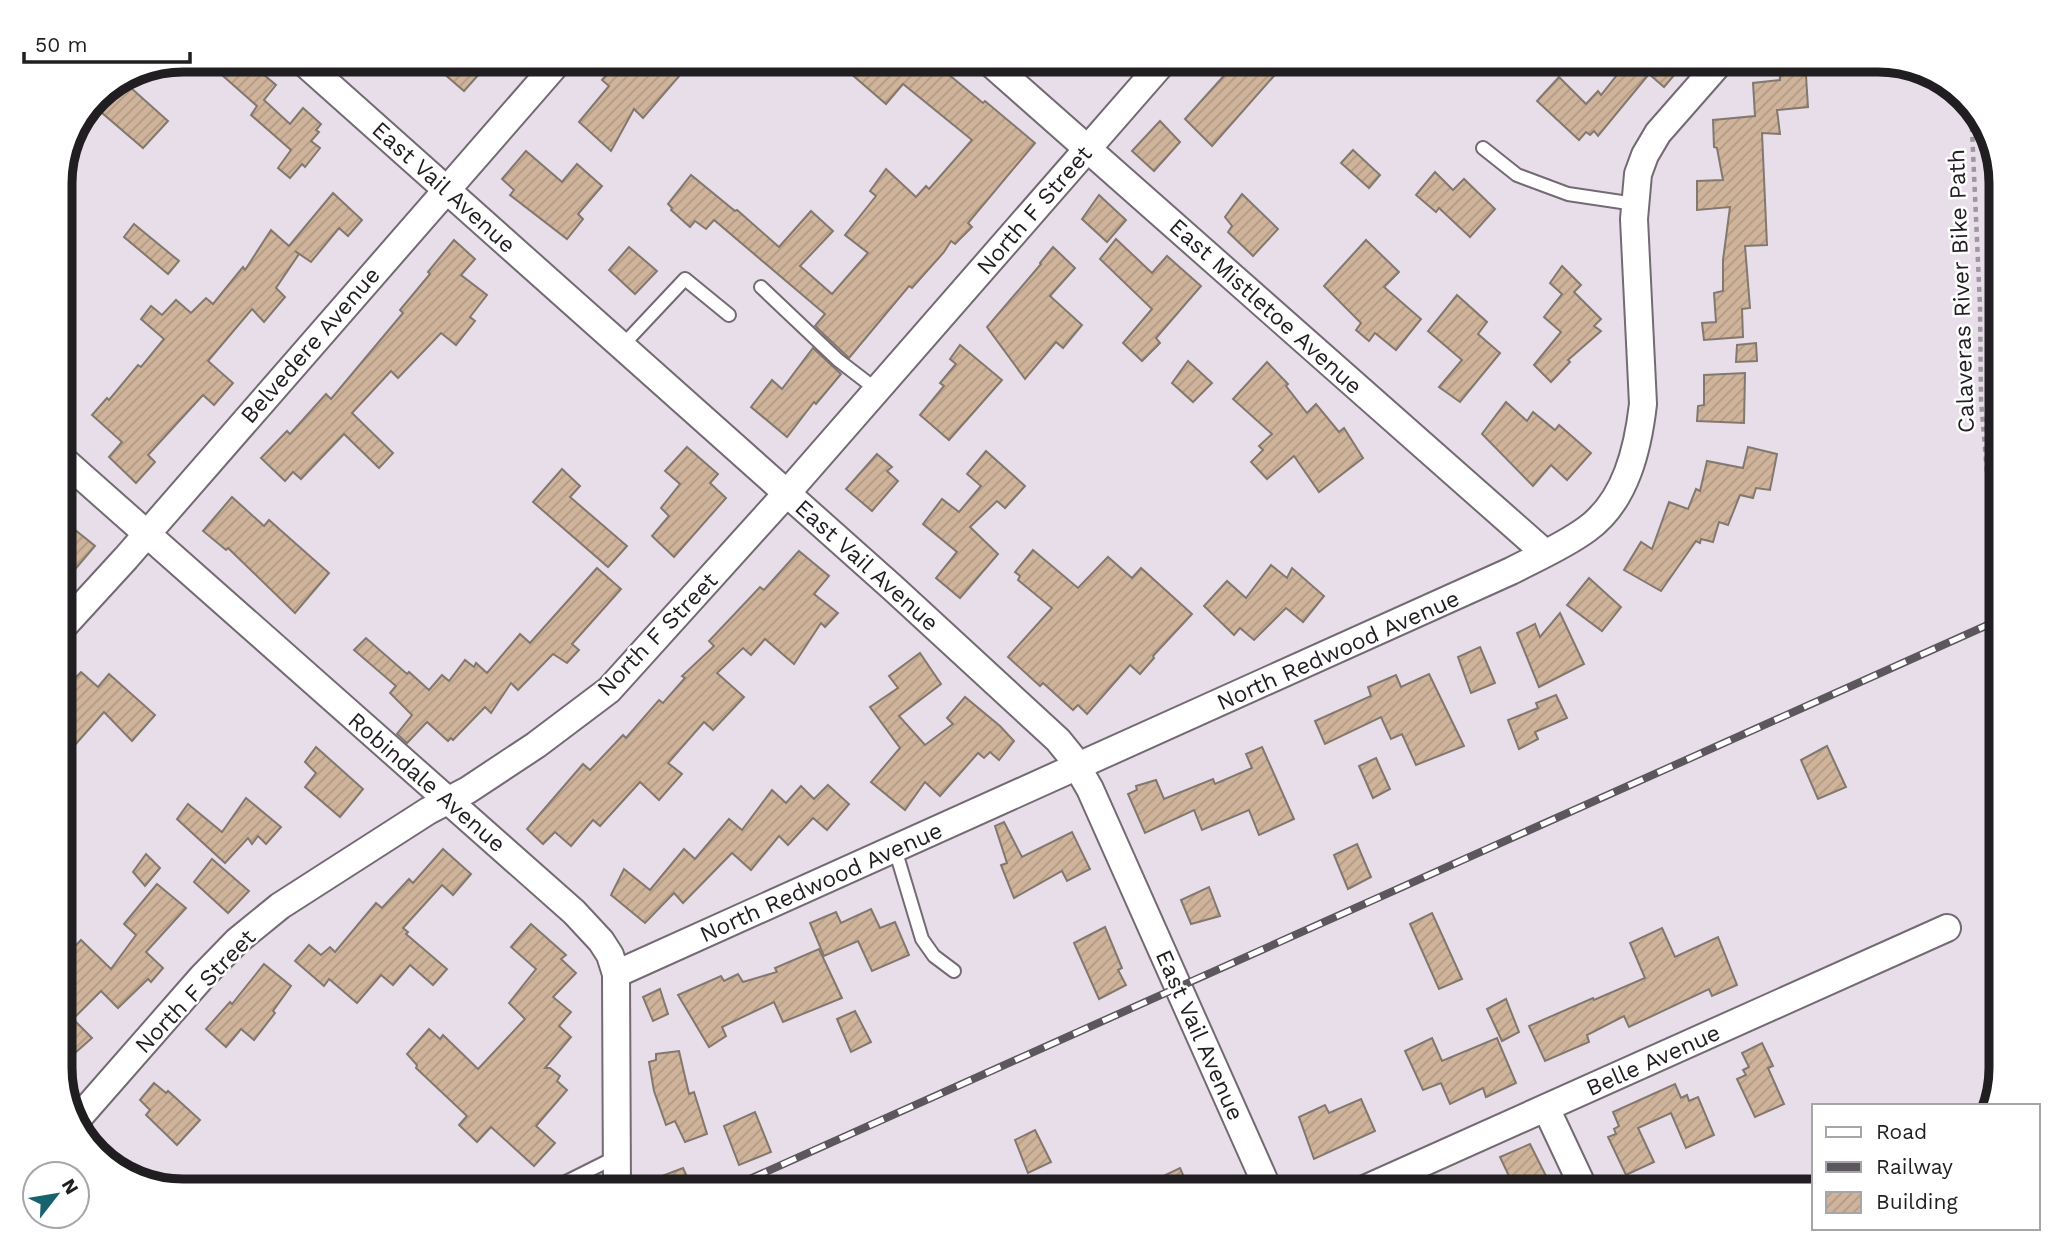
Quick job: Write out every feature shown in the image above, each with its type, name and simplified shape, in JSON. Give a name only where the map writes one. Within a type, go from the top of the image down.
[{"type":"street","name":"East Vail Avenue","points":[[314,72],[787,493],[1058,740],[1090,789],[1263,1179]]},
{"type":"street","name":"Belvedere Avenue","points":[[72,617],[549,72]]},
{"type":"street","name":"East Mistletoe Avenue","points":[[1001,72],[1545,553]]},
{"type":"street","name":"North F Street","points":[[82,1114],[202,977],[237,942],[280,906],[428,811],[468,790],[536,746],[609,690],[787,493],[1155,72]]},
{"type":"street","name":"North Redwood Avenue","points":[[616,974],[1511,571],[1587,529],[1601,517],[1625,477],[1637,444],[1643,404],[1635,204],[1638,174],[1658,133],[1711,72]]},
{"type":"street","name":"Robindale Avenue","points":[[72,468],[574,912],[601,941],[610,955],[616,974],[617,1179]]},
{"type":"street","name":"Belle Avenue","points":[[1389,1179],[1947,928]]},
{"type":"street","points":[[1546,1108],[1579,1179]]},
{"type":"lane","points":[[1483,148],[1517,175],[1530,180],[1568,194],[1635,204]]},
{"type":"lane","points":[[622,346],[685,279],[729,315]]},
{"type":"lane","points":[[761,287],[838,360],[877,390]]},
{"type":"lane","points":[[895,849],[922,939],[934,957],[954,971]]},
{"type":"lane","points":[[573,1179],[616,1157]]},
{"type":"path","name":"Calaveras River Bike Path","points":[[1972,124],[1980,306],[1981,400],[1989,497]]},
{"type":"building","points":[[219,72],[260,72],[276,85],[264,100],[290,124],[303,108],[321,124],[316,130],[319,132],[311,141],[320,148],[305,167],[302,164],[290,178],[278,168],[291,150],[251,115],[257,106]]},
{"type":"building","points":[[442,72],[479,72],[464,91]]},
{"type":"building","points":[[609,72],[683,72],[643,118],[634,109],[611,151],[579,122],[609,86],[602,80]]},
{"type":"building","points":[[849,72],[946,72],[1035,143],[968,223],[972,227],[955,244],[951,241],[849,358],[815,326],[825,314],[714,220],[706,229],[695,221],[690,227],[668,204],[691,175],[779,247],[811,211],[833,231],[800,266],[832,294],[868,253],[845,235],[876,196],[870,191],[886,169],[916,197],[926,186],[929,189],[972,140],[903,84],[886,104]]},
{"type":"building","points":[[1227,72],[1277,72],[1212,146],[1185,119]]},
{"type":"building","points":[[1619,72],[1677,72],[1664,87],[1649,74],[1598,136],[1594,131],[1590,135],[1586,132],[1579,140],[1537,101],[1559,77],[1586,104],[1598,91],[1601,95]]},
{"type":"building","points":[[1780,72],[1806,72],[1808,107],[1777,110],[1780,134],[1762,133],[1767,245],[1745,246],[1750,308],[1742,309],[1743,337],[1704,340],[1702,323],[1716,322],[1714,293],[1723,291],[1723,260],[1730,207],[1697,210],[1697,181],[1723,180],[1717,148],[1714,147],[1713,120],[1755,116],[1753,83],[1780,80]]},
{"type":"building","points":[[129,86],[168,121],[143,148],[99,110],[109,99]]},
{"type":"building","points":[[1160,121],[1180,142],[1154,171],[1132,151]]},
{"type":"building","points":[[1353,150],[1380,175],[1369,188],[1341,163]]},
{"type":"building","points":[[526,151],[562,182],[577,164],[602,186],[578,214],[583,219],[567,239],[510,195],[514,190],[502,179]]},
{"type":"building","points":[[1435,172],[1453,190],[1464,179],[1495,209],[1470,237],[1439,208],[1436,212],[1416,195]]},
{"type":"building","points":[[333,193],[362,220],[348,236],[339,228],[311,262],[295,251],[299,254],[276,288],[285,297],[264,322],[252,309],[208,361],[233,383],[214,405],[203,395],[148,455],[155,462],[136,483],[109,457],[122,442],[92,415],[107,398],[109,400],[138,365],[141,367],[164,339],[141,319],[151,306],[162,315],[176,300],[191,313],[206,298],[213,304],[243,267],[245,270],[271,230],[289,246]]},
{"type":"building","points":[[1242,194],[1278,229],[1253,256],[1228,232],[1232,226],[1225,217]]},
{"type":"building","points":[[1099,195],[1126,220],[1107,242],[1082,219]]},
{"type":"building","points":[[134,224],[179,261],[168,274],[124,237]]},
{"type":"building","points":[[1116,239],[1152,273],[1167,256],[1201,286],[1156,338],[1160,343],[1142,361],[1123,343],[1152,309],[1100,259]]},
{"type":"building","points":[[454,240],[475,259],[461,275],[487,295],[470,317],[475,321],[456,345],[441,333],[398,378],[391,371],[352,413],[393,453],[379,468],[344,434],[301,479],[293,472],[285,481],[261,458],[287,431],[290,434],[326,394],[331,399],[403,313],[400,310]]},
{"type":"building","points":[[1366,240],[1399,272],[1384,287],[1421,319],[1396,350],[1375,333],[1369,341],[1356,330],[1361,323],[1324,286]]},
{"type":"building","points":[[629,247],[657,271],[635,294],[609,270]]},
{"type":"building","points":[[1053,247],[1075,268],[1050,296],[1082,325],[1063,348],[1056,342],[1025,379],[987,327]]},
{"type":"building","points":[[1562,266],[1581,285],[1574,292],[1601,319],[1594,326],[1601,331],[1568,360],[1570,362],[1551,382],[1534,365],[1561,332],[1544,317],[1562,294],[1550,283]]},
{"type":"building","points":[[1457,295],[1487,322],[1478,334],[1500,353],[1460,402],[1439,387],[1462,360],[1428,331]]},
{"type":"building","points":[[1756,343],[1757,361],[1736,362],[1737,345]]},
{"type":"building","points":[[960,345],[1002,380],[949,440],[920,415],[944,386],[940,383],[956,364],[950,359]]},
{"type":"building","points":[[813,348],[841,374],[816,404],[814,402],[787,437],[751,407],[772,380],[782,389]]},
{"type":"building","points":[[1188,361],[1212,383],[1193,402],[1172,383]]},
{"type":"building","points":[[1267,362],[1288,384],[1286,386],[1307,413],[1316,404],[1339,432],[1344,428],[1363,458],[1319,492],[1294,456],[1267,479],[1251,462],[1263,450],[1259,446],[1272,434],[1233,399]]},
{"type":"building","points":[[1745,373],[1744,423],[1697,421],[1698,406],[1704,405],[1704,375]]},
{"type":"building","points":[[1506,402],[1527,421],[1533,412],[1555,430],[1559,425],[1591,453],[1567,480],[1551,465],[1533,486],[1482,434]]},
{"type":"building","points":[[687,447],[718,474],[710,483],[726,498],[674,557],[652,536],[669,516],[661,508],[680,484],[665,471]]},
{"type":"building","points":[[1748,447],[1777,454],[1770,490],[1756,488],[1753,498],[1740,495],[1728,525],[1719,522],[1713,542],[1701,539],[1700,543],[1696,541],[1661,591],[1624,570],[1641,542],[1652,549],[1669,502],[1688,509],[1696,489],[1700,491],[1707,461],[1743,468]]},
{"type":"building","points":[[986,451],[1025,486],[1005,508],[997,501],[970,527],[998,554],[960,598],[936,578],[957,552],[923,524],[942,499],[959,512],[981,486],[967,474]]},
{"type":"building","points":[[877,454],[892,467],[887,471],[898,481],[872,511],[846,489]]},
{"type":"building","points":[[562,469],[580,486],[570,497],[627,546],[608,567],[533,502]]},
{"type":"building","points":[[232,497],[264,526],[269,520],[329,573],[295,613],[228,548],[226,550],[203,531]]},
{"type":"building","points":[[72,527],[95,546],[72,573]]},
{"type":"building","points":[[1033,550],[1078,588],[1108,557],[1132,578],[1141,568],[1192,614],[1140,674],[1130,665],[1087,714],[1078,705],[1073,710],[1043,683],[1040,686],[1008,657],[1052,608],[1018,580],[1020,576],[1015,572]]},
{"type":"building","points":[[799,551],[829,576],[814,594],[838,613],[825,627],[821,623],[794,664],[765,639],[751,655],[743,648],[717,673],[744,697],[713,730],[704,722],[668,763],[682,774],[659,800],[640,782],[600,826],[593,820],[571,846],[555,832],[543,844],[527,829],[583,764],[590,770],[623,735],[626,738],[659,700],[663,703],[685,678],[682,676],[714,646],[709,641],[760,587],[764,590]]},
{"type":"building","points":[[1271,565],[1287,578],[1292,568],[1324,596],[1303,622],[1286,608],[1254,640],[1240,628],[1234,635],[1204,606],[1227,581],[1246,598]]},
{"type":"building","points":[[597,568],[621,589],[572,644],[579,650],[567,663],[553,654],[518,690],[511,683],[491,713],[485,707],[453,740],[451,738],[448,741],[427,722],[407,743],[397,734],[412,715],[390,693],[396,686],[354,650],[366,638],[429,690],[442,675],[449,681],[465,660],[474,667],[476,663],[487,673],[520,634],[530,643]]},
{"type":"building","points":[[1589,578],[1621,607],[1602,631],[1567,605]]},
{"type":"building","points":[[1560,613],[1584,664],[1539,687],[1517,633],[1535,624],[1540,637]]},
{"type":"building","points":[[1480,647],[1495,683],[1471,693],[1458,657]]},
{"type":"building","points":[[920,653],[941,684],[899,716],[925,745],[953,724],[947,718],[965,697],[1014,741],[999,760],[990,752],[984,758],[978,753],[940,796],[925,782],[905,810],[871,782],[900,748],[870,707],[898,688],[889,676]]},
{"type":"building","points":[[81,672],[98,687],[109,674],[155,715],[132,741],[104,712],[72,748],[72,681]]},
{"type":"building","points":[[1429,674],[1464,746],[1416,765],[1402,734],[1391,739],[1381,717],[1325,744],[1315,721],[1371,696],[1368,687],[1396,675],[1401,687]]},
{"type":"building","points":[[1556,695],[1567,718],[1535,732],[1538,739],[1519,749],[1508,720],[1538,708],[1536,703]]},
{"type":"building","points":[[1827,746],[1846,787],[1818,799],[1801,760]]},
{"type":"building","points":[[316,747],[363,789],[340,817],[305,787],[316,773],[305,762]]},
{"type":"building","points":[[1262,747],[1294,819],[1259,835],[1249,810],[1202,830],[1194,810],[1145,833],[1128,794],[1137,790],[1136,786],[1156,780],[1164,799],[1213,779],[1215,784],[1252,768],[1246,754]]},
{"type":"building","points":[[1376,758],[1390,789],[1373,798],[1359,766]]},
{"type":"building","points":[[828,785],[849,804],[827,830],[813,818],[788,845],[779,836],[751,870],[732,853],[683,903],[674,893],[645,923],[611,895],[624,869],[650,890],[684,849],[695,859],[729,819],[742,830],[772,790],[786,803],[801,786],[814,799]]},
{"type":"building","points":[[246,798],[281,827],[266,844],[258,836],[252,844],[248,838],[225,863],[177,819],[188,804],[222,832]]},
{"type":"building","points":[[1004,822],[1022,857],[1072,832],[1090,869],[1067,881],[1062,871],[1014,898],[1001,865],[1007,863],[995,826]]},
{"type":"building","points":[[1357,844],[1371,877],[1348,889],[1334,855]]},
{"type":"building","points":[[443,849],[471,874],[453,895],[442,885],[403,928],[408,932],[406,934],[447,969],[433,985],[410,965],[393,985],[381,975],[357,1003],[329,979],[324,986],[295,961],[309,945],[321,955],[330,947],[335,952],[376,903],[382,908],[409,879],[413,883]]},
{"type":"building","points":[[146,854],[160,868],[145,886],[133,872]]},
{"type":"building","points":[[212,859],[249,891],[228,913],[194,882]]},
{"type":"building","points":[[157,884],[186,908],[146,952],[163,968],[151,982],[148,979],[118,1008],[101,991],[73,1019],[92,1038],[76,1052],[72,1048],[72,949],[81,940],[111,969],[136,935],[124,924]]},
{"type":"building","points":[[1209,887],[1220,916],[1191,924],[1181,900]]},
{"type":"building","points":[[871,909],[880,928],[895,922],[909,955],[872,971],[858,941],[824,956],[810,923],[836,912],[841,923]]},
{"type":"building","points":[[1432,913],[1462,979],[1439,989],[1410,924]]},
{"type":"building","points":[[531,924],[566,955],[561,959],[576,973],[553,997],[571,1012],[559,1026],[571,1037],[545,1068],[550,1068],[560,1076],[557,1081],[567,1090],[536,1126],[555,1143],[534,1166],[491,1127],[477,1142],[459,1125],[467,1116],[416,1068],[417,1065],[407,1054],[429,1029],[440,1039],[443,1035],[478,1069],[525,1019],[509,1003],[536,969],[511,947]]},
{"type":"building","points":[[1105,927],[1122,968],[1118,970],[1126,985],[1099,999],[1074,943]]},
{"type":"building","points":[[1662,928],[1675,957],[1718,937],[1737,985],[1712,996],[1709,989],[1629,1027],[1624,1016],[1587,1035],[1589,1042],[1545,1061],[1529,1026],[1645,978],[1630,943]]},
{"type":"building","points":[[819,949],[842,998],[783,1022],[774,1002],[722,1027],[726,1036],[709,1047],[678,995],[721,976],[724,981],[738,974],[743,982],[777,972],[775,968]]},
{"type":"building","points":[[264,964],[291,986],[254,1040],[241,1029],[226,1047],[206,1029],[230,1002],[232,1004]]},
{"type":"building","points":[[660,989],[668,1014],[653,1021],[643,997]]},
{"type":"building","points":[[1506,999],[1519,1032],[1502,1041],[1487,1009]]},
{"type":"building","points":[[855,1011],[871,1042],[851,1052],[837,1019]]},
{"type":"building","points":[[1432,1038],[1442,1061],[1497,1038],[1516,1083],[1486,1097],[1483,1088],[1450,1104],[1441,1083],[1423,1090],[1405,1051]]},
{"type":"building","points":[[1762,1043],[1773,1066],[1768,1068],[1784,1104],[1755,1117],[1737,1079],[1746,1075],[1743,1070],[1749,1067],[1742,1053]]},
{"type":"building","points":[[679,1051],[689,1094],[694,1092],[707,1134],[685,1142],[675,1121],[666,1125],[654,1091],[649,1062],[656,1060],[656,1054]]},
{"type":"building","points":[[154,1083],[166,1093],[168,1091],[200,1120],[177,1145],[146,1115],[150,1110],[140,1100]]},
{"type":"building","points":[[1675,1084],[1681,1098],[1687,1095],[1689,1101],[1698,1097],[1714,1135],[1686,1148],[1671,1113],[1638,1128],[1654,1162],[1626,1175],[1608,1137],[1616,1134],[1614,1129],[1619,1126],[1613,1112]]},
{"type":"building","points":[[1361,1099],[1375,1131],[1314,1159],[1299,1117],[1325,1105],[1329,1113]]},
{"type":"building","points":[[755,1112],[771,1152],[739,1165],[724,1126]]},
{"type":"building","points":[[1035,1130],[1051,1162],[1028,1173],[1015,1140]]},
{"type":"building","points":[[1530,1144],[1548,1179],[1510,1179],[1500,1157]]},
{"type":"building","points":[[683,1168],[688,1179],[654,1179]]},
{"type":"building","points":[[1180,1168],[1185,1179],[1157,1179]]},
{"type":"railway","points":[[750,1179],[1989,624]]}]
